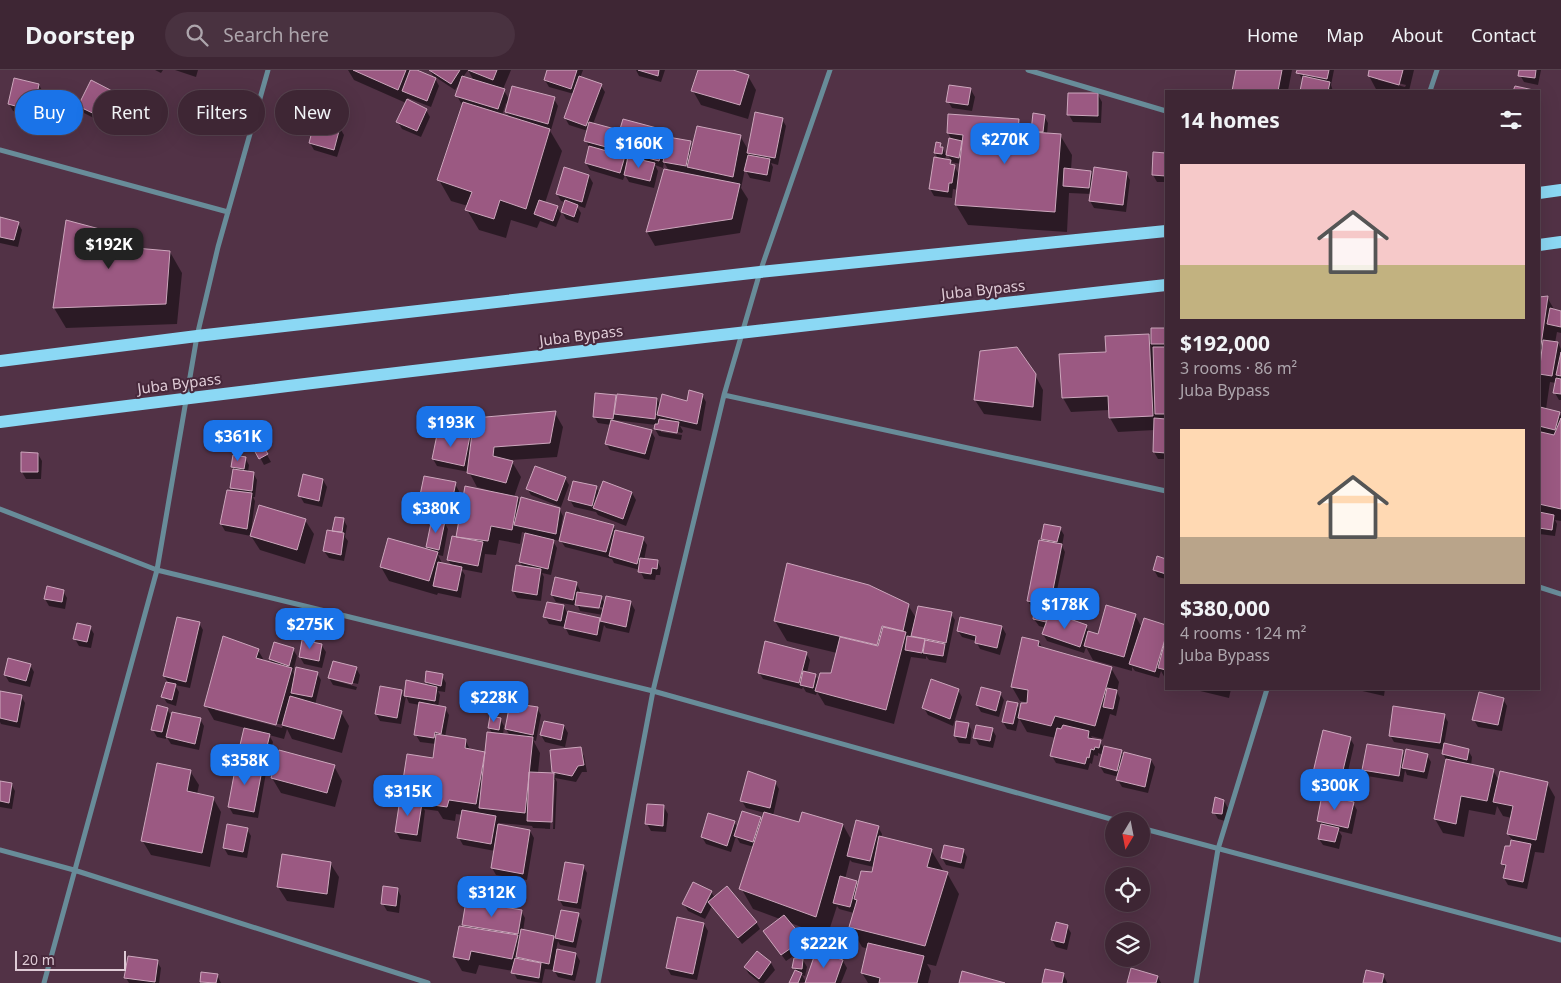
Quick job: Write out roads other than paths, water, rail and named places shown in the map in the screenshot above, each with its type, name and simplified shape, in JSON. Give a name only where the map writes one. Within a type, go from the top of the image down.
[{"type":"main road","points":[[1540,192],[1561,190]]},
{"type":"main road","points":[[0,360],[760,272],[1165,231]]},
{"type":"main road","points":[[1540,245],[1561,242]]},
{"type":"main road","name":"Juba Bypass","points":[[0,422],[742,332],[1165,285]]},
{"type":"street","points":[[44,983],[157,570],[197,336],[228,212],[268,70]]},
{"type":"street","points":[[598,983],[653,691],[724,395],[760,272],[830,70]]},
{"type":"street","points":[[1028,70],[1165,111]]},
{"type":"street","points":[[1430,90],[1437,70]]},
{"type":"street","points":[[0,150],[228,212]]},
{"type":"street","points":[[724,395],[1165,491]]},
{"type":"street","points":[[0,509],[157,570],[653,691],[1105,817]]},
{"type":"street","points":[[1540,588],[1561,594]]},
{"type":"street","points":[[1196,983],[1218,849],[1267,690]]},
{"type":"street","points":[[1150,830],[1561,940]]},
{"type":"street","points":[[0,850],[74,870],[428,983]]}]
